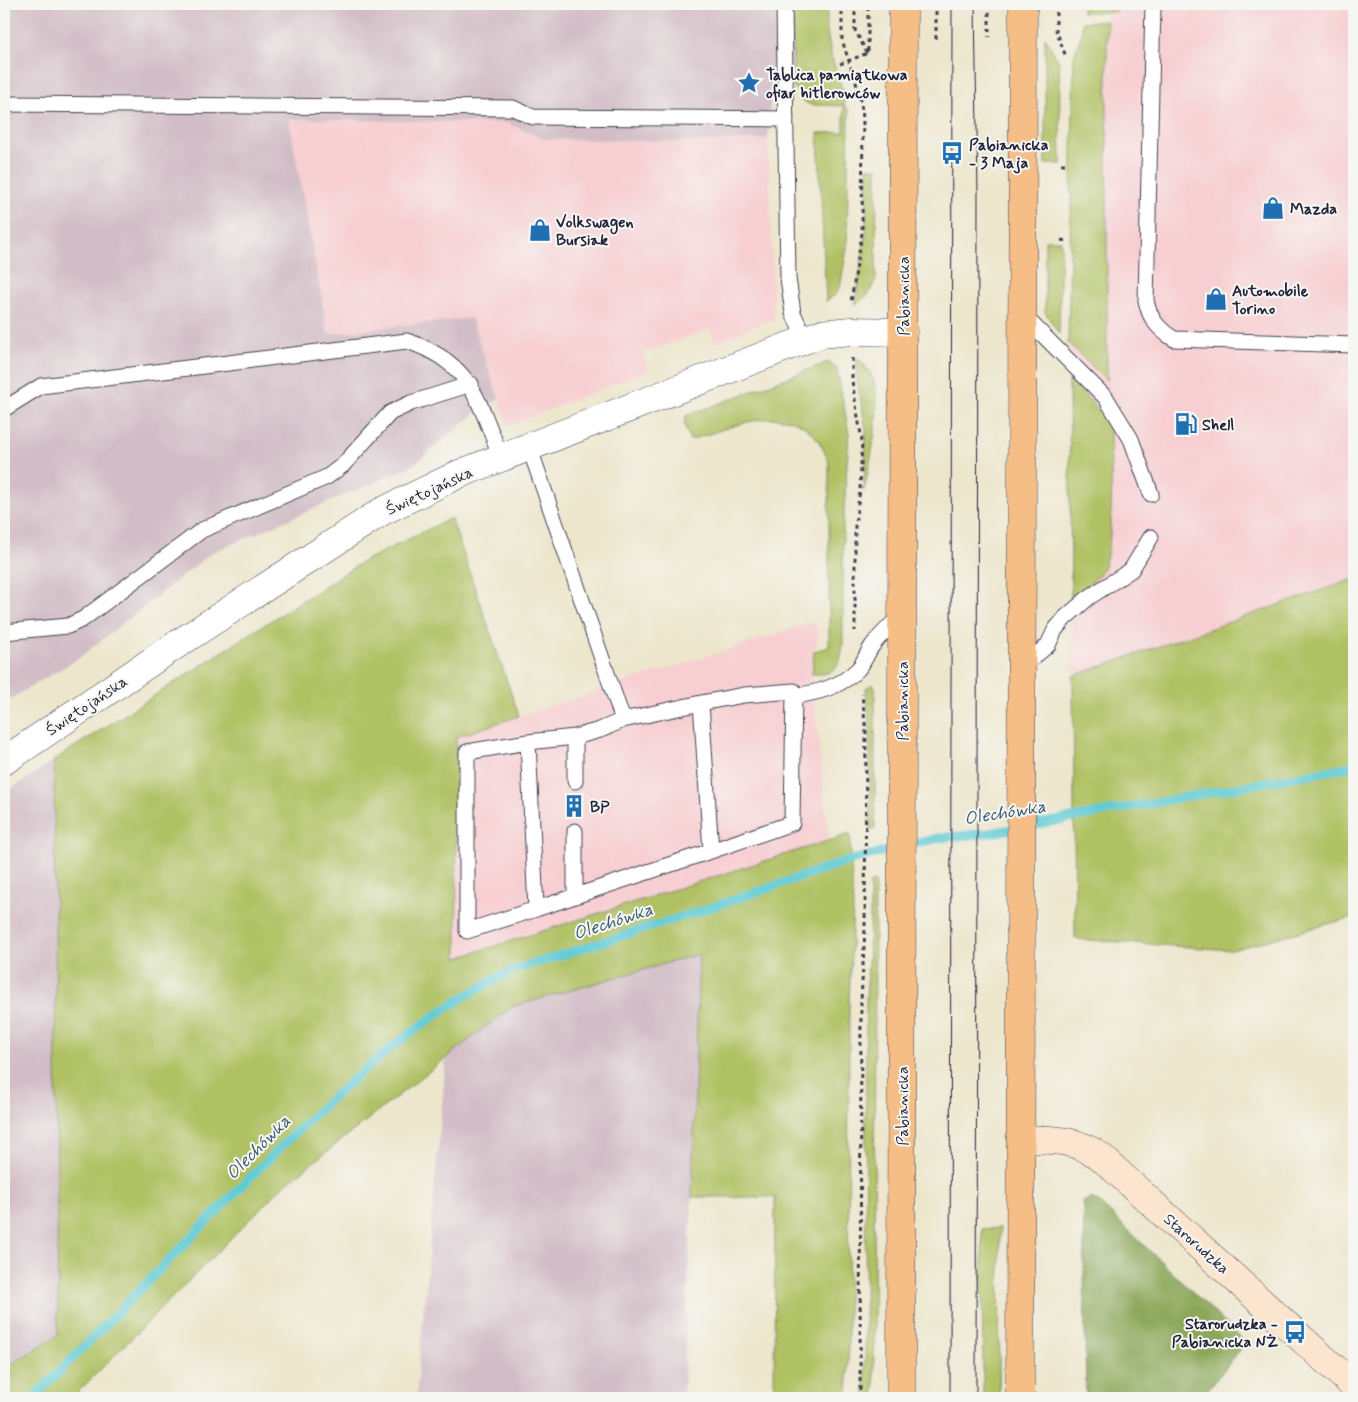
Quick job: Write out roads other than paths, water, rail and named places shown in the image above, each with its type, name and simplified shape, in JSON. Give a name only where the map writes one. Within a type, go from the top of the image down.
[{"type":"main road","name":"Pabianicka","points":[[901,1398],[902,4]]},
{"type":"main road","points":[[1020,1398],[1023,4]]},
{"type":"street","name":"Świętojańska","points":[[4,761],[350,530],[415,494],[501,457],[820,334],[851,331],[903,332]]},
{"type":"street","name":"Starorudzka","points":[[1021,1139],[1068,1140],[1090,1149],[1101,1157],[1354,1386]]},
{"type":"lane","points":[[784,4],[788,278],[793,313],[805,339]]},
{"type":"lane","points":[[1152,4],[1146,300],[1148,311],[1154,322],[1162,332],[1174,338],[1354,345]]},
{"type":"lane","points":[[4,104],[513,108],[533,117],[786,119]]},
{"type":"lane","points":[[1022,314],[1106,398],[1131,439],[1151,494]]},
{"type":"lane","points":[[4,409],[41,386],[406,341],[430,349],[456,367],[471,384],[501,457]]},
{"type":"lane","points":[[4,632],[68,626],[83,619],[202,530],[327,477],[342,464],[390,413],[411,403],[471,384]]},
{"type":"lane","points":[[529,446],[623,720]]},
{"type":"lane","points":[[1022,667],[1048,646],[1054,630],[1065,618],[1088,598],[1131,570],[1151,538]]},
{"type":"lane","points":[[794,696],[814,694],[837,685],[859,668],[873,645],[903,613]]},
{"type":"lane","points":[[794,691],[792,823],[711,852],[468,931],[467,752],[528,742],[575,737],[600,730],[623,720],[744,695],[794,691]]},
{"type":"lane","points":[[701,703],[711,852]]},
{"type":"lane","points":[[575,737],[575,781]]},
{"type":"lane","points":[[528,742],[536,909]]},
{"type":"lane","points":[[575,831],[575,896]]},
{"type":"waterway","name":"Olechówka","points":[[33,1398],[325,1104],[394,1045],[431,1018],[470,993],[511,971],[713,907],[847,861],[938,838],[990,833],[1354,766]]},
{"type":"tram line","points":[[950,1398],[952,4]]},
{"type":"tram line","points":[[975,4],[978,194],[976,1398]]},
{"type":"place","name":"Tablica pamiątkowa ofiar hitlerowców","points":[[749,83]]},
{"type":"place","name":"Pabianicka - 3 Maja","points":[[952,153]]},
{"type":"place","name":"Mazda","points":[[1273,208]]},
{"type":"place","name":"Volkswagen Bursiak","points":[[540,230]]},
{"type":"place","name":"Automobile Torino","points":[[1216,299]]},
{"type":"place","name":"Shell","points":[[1186,424]]},
{"type":"place","name":"BP","points":[[574,806]]},
{"type":"place","name":"Starorudzka - Pabianicka NŻ","points":[[1295,1332]]}]
